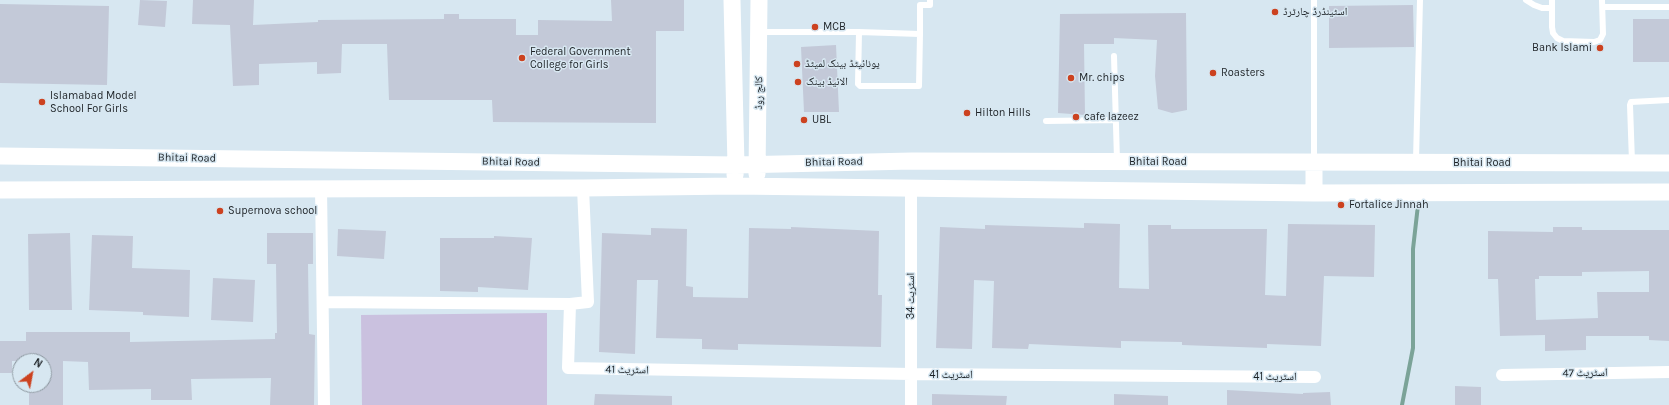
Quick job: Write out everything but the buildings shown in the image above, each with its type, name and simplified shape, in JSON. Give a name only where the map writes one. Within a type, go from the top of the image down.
[{"type":"street","points":[[732,0],[736,165],[734,186]]},
{"type":"street","name":"کالج روڈ","points":[[757,186],[760,32],[759,0]]},
{"type":"street","name":"Bhitai Road","points":[[0,156],[736,165],[912,160],[1669,163]]},
{"type":"street","points":[[911,188],[912,160]]},
{"type":"street","points":[[1314,162],[1314,193]]},
{"type":"street","points":[[0,190],[757,186],[1314,193],[1669,192]]},
{"type":"street","points":[[321,188],[324,405]]},
{"type":"street","points":[[323,302],[570,304],[588,302],[583,188]]},
{"type":"street","name":"اسٹریٹ 34","points":[[911,188],[911,405]]},
{"type":"street","name":"اسٹریٹ 41","points":[[570,304],[568,368],[912,374],[1315,377]]},
{"type":"street","name":"اسٹریٹ 47","points":[[1502,374],[1669,372]]},
{"type":"lane","points":[[859,32],[858,84],[860,86],[919,86],[920,5],[930,5],[930,0]]},
{"type":"lane","points":[[1314,0],[1314,162]]},
{"type":"lane","points":[[1416,162],[1420,0]]},
{"type":"lane","points":[[1526,0],[1542,8],[1552,8]]},
{"type":"lane","points":[[1552,0],[1552,27],[1553,33],[1557,38],[1563,40],[1594,42],[1600,40],[1603,34],[1603,3],[1669,7]]},
{"type":"lane","points":[[760,32],[859,32],[920,34]]},
{"type":"lane","points":[[1114,56],[1117,162]]},
{"type":"lane","points":[[1632,163],[1631,102],[1669,100]]},
{"type":"lane","points":[[1046,121],[1116,120]]},
{"type":"shaded area","points":[[547,313],[547,405],[362,405],[361,315]]},
{"type":"waterway","points":[[1402,405],[1413,348],[1413,249],[1418,205]]},
{"type":"place","name":"اسٹینڈرڈ چارٹرڈ","points":[[1275,12]]},
{"type":"place","name":"MCB","points":[[815,27]]},
{"type":"place","name":"Bank Islami","points":[[1600,48]]},
{"type":"place","name":"Federal Government College for Girls","points":[[522,58]]},
{"type":"place","name":"یونائیٹڈ بینک لمیٹڈ","points":[[797,64]]},
{"type":"place","name":"Roasters","points":[[1213,73]]},
{"type":"place","name":"Mr. chips","points":[[1071,78]]},
{"type":"place","name":"الائیڈ بینک","points":[[798,82]]},
{"type":"place","name":"Islamabad Model School For Girls","points":[[42,102]]},
{"type":"place","name":"Hilton Hills","points":[[967,113]]},
{"type":"place","name":"cafe lazeez","points":[[1076,117]]},
{"type":"place","name":"UBL","points":[[804,120]]},
{"type":"place","name":"Fortalice Jinnah","points":[[1341,205]]},
{"type":"place","name":"Supernova school","points":[[220,211]]}]
